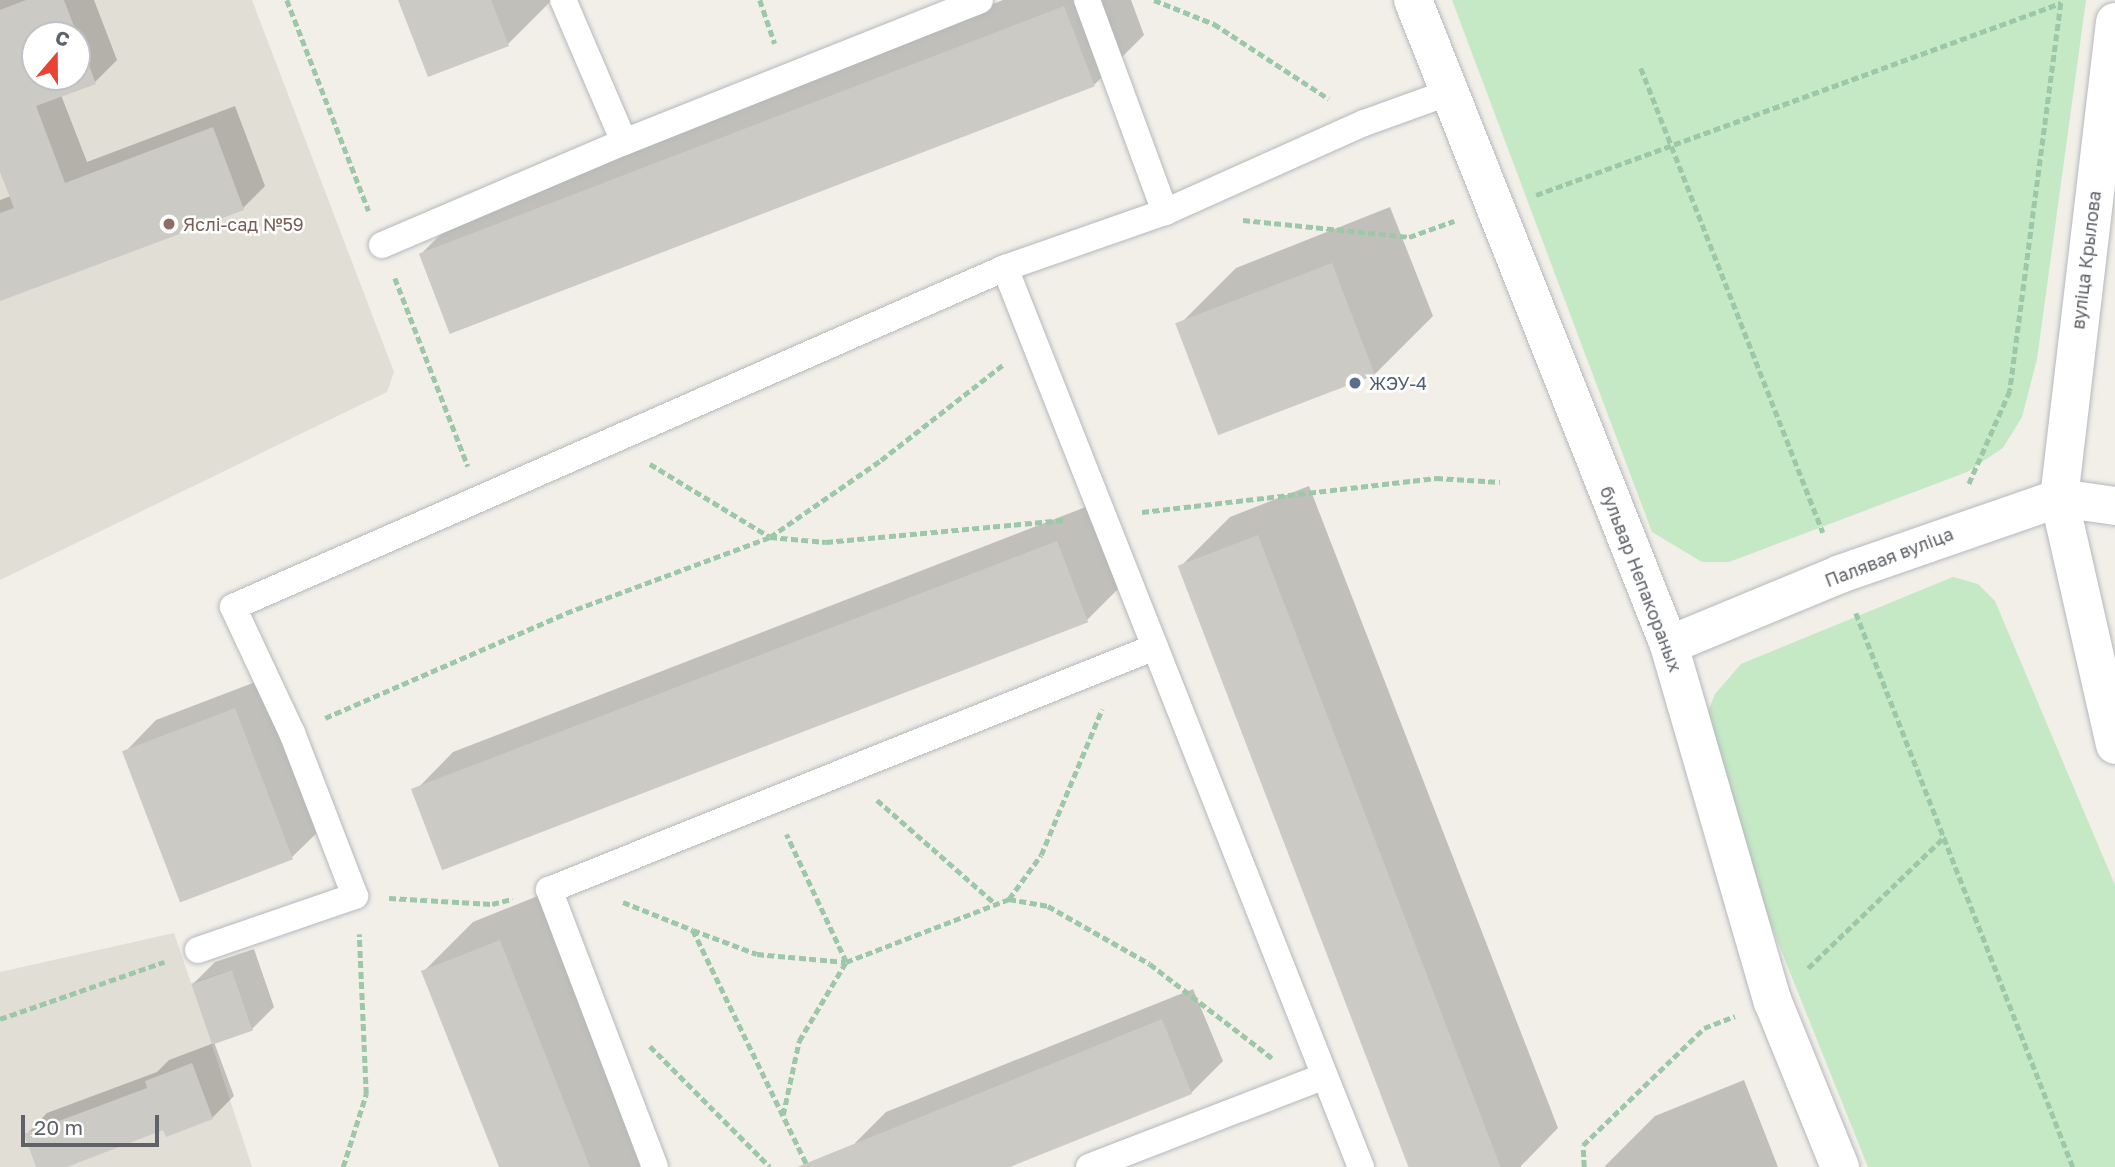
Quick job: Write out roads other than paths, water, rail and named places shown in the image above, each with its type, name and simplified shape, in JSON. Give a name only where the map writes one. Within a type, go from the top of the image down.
[{"type":"main road","name":"бульвар Непакораных","points":[[1413,0],[1669,645],[1773,1002],[1840,1167]]},
{"type":"main road","name":"вуліца Крылова","points":[[2115,22],[2059,498],[2115,745]]},
{"type":"main road","name":"Палявая вуліца","points":[[1669,645],[1853,569],[2059,498],[2115,506]]},
{"type":"lane","points":[[563,0],[624,142]]},
{"type":"lane","points":[[382,245],[624,142],[980,0]]},
{"type":"lane","points":[[1087,0],[1165,212]]},
{"type":"lane","points":[[198,950],[355,896],[292,733],[233,607],[608,439],[1005,268],[1165,212],[1364,123],[1450,92]]},
{"type":"lane","points":[[1005,268],[1155,647],[1313,1080],[1361,1167]]},
{"type":"lane","points":[[654,1167],[561,886],[1155,647]]},
{"type":"lane","points":[[1089,1167],[1313,1080]]},
{"type":"place","name":"Яслі-сад №59","points":[[169,224]]},
{"type":"place","name":"ЖЭУ-4","points":[[1355,383]]}]
